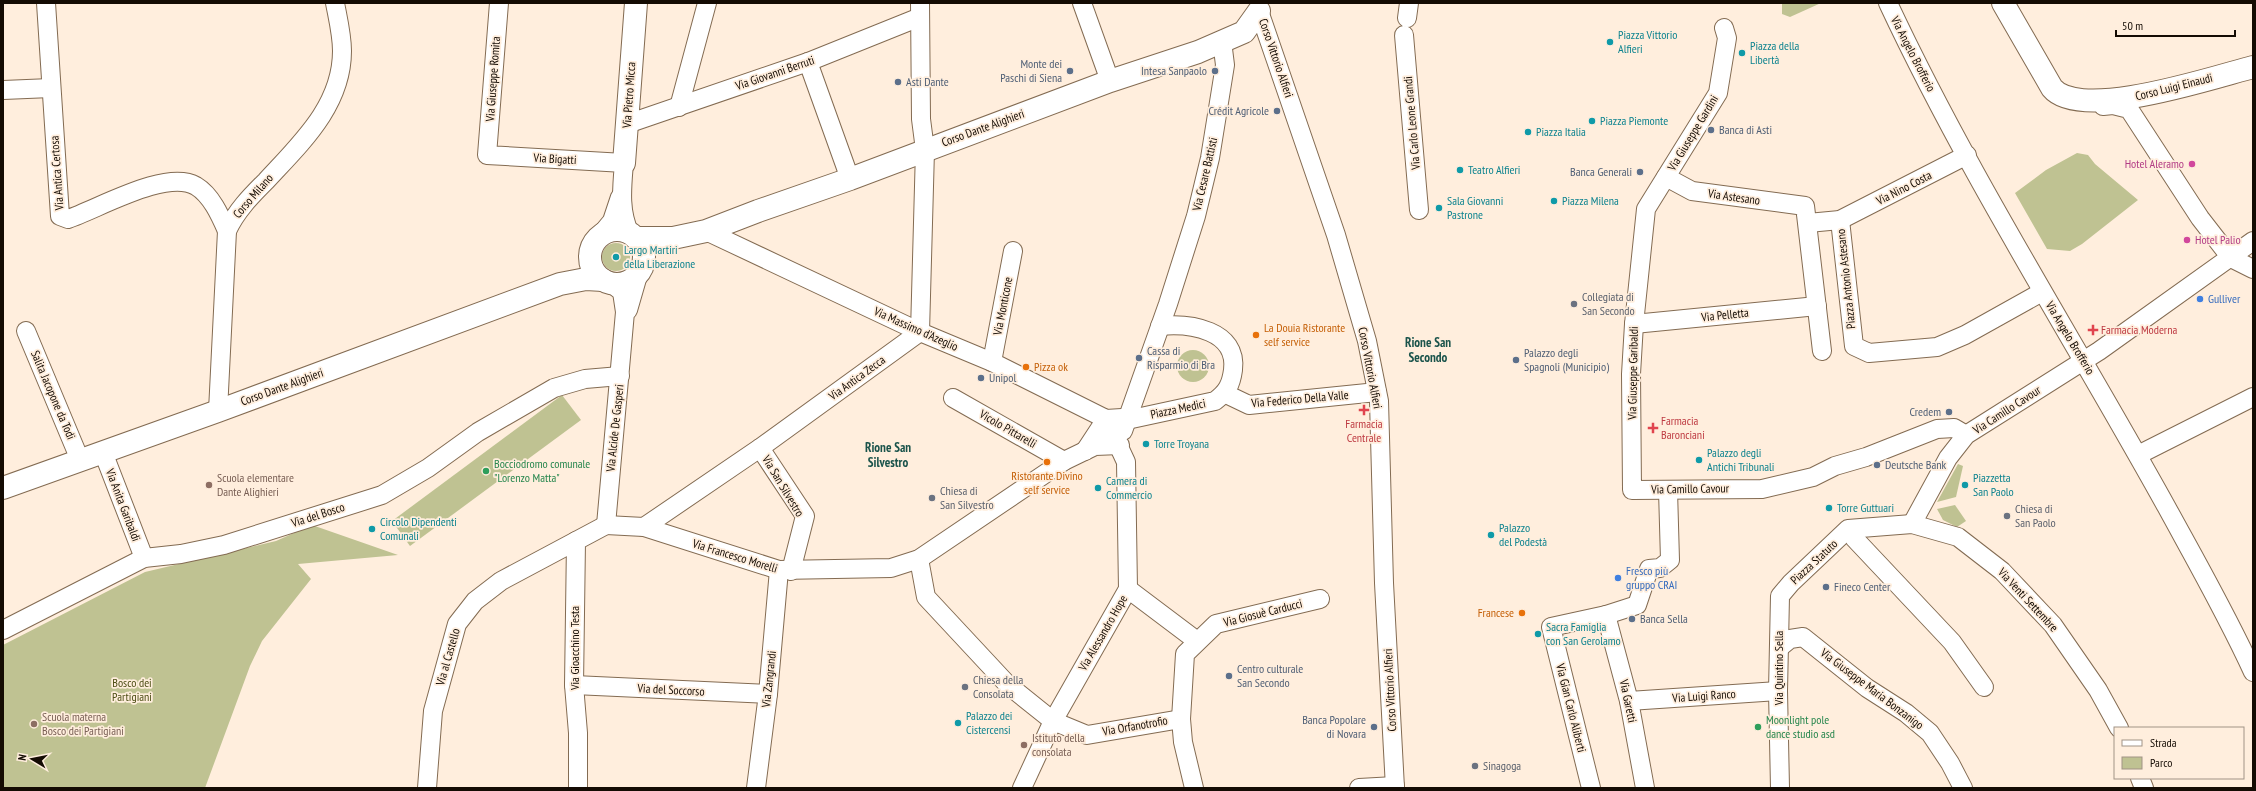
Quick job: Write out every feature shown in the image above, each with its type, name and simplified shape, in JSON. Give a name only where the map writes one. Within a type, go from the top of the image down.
[{"type":"street","name":"Via Antica Certosa","points":[[46,3],[59,211],[62,217],[70,218],[157,184],[177,182],[189,184],[200,189],[216,209],[227,231]]},
{"type":"street","name":"Corso Milano","points":[[218,411],[227,231],[240,209],[312,131],[326,108],[338,79],[342,61],[341,36],[335,3]]},
{"type":"street","name":"Via Giuseppe Romita","points":[[487,155],[498,3]]},
{"type":"street","name":"Via Pietro Micca","points":[[633,236],[622,211],[622,187],[636,3]]},
{"type":"street","points":[[679,107],[707,3]]},
{"type":"street","points":[[1082,3],[1110,82]]},
{"type":"street","name":"Via Angelo Brofferio","points":[[1888,3],[1957,141],[1967,155],[2042,292],[2084,360],[2138,456],[2233,628],[2253,672]]},
{"type":"street","points":[[2002,3],[2057,93],[2070,106],[2078,108],[2113,105],[2129,109],[2200,218],[2231,258],[2253,269]]},
{"type":"street","name":"Corso Dante Alighieri","points":[[640,271],[658,251],[702,232],[850,179],[1110,82],[1198,52],[1244,32],[1256,6]]},
{"type":"street","name":"Corso Vittorio Alfieri","points":[[1256,6],[1336,235],[1367,341],[1377,392],[1384,583],[1395,787]]},
{"type":"street","points":[[920,10],[921,118],[925,150],[920,332]]},
{"type":"street","name":"Via Giovanni Berruti","points":[[627,124],[808,62],[920,10]]},
{"type":"street","name":"Via Carlo Leone Grandi","points":[[1407,19],[1419,210]]},
{"type":"street","name":"Via Giuseppe Gardini","points":[[1646,209],[1718,94],[1727,38],[1724,28]]},
{"type":"street","name":"Via Cesare Battisti","points":[[1168,304],[1196,216],[1210,158],[1225,65],[1222,41]]},
{"type":"street","points":[[808,62],[850,179]]},
{"type":"street","name":"Corso Luigi Einaudi","points":[[2057,93],[2082,101],[2140,97],[2253,67]]},
{"type":"street","points":[[3,90],[51,88]]},
{"type":"street","name":"Via Bigatti","points":[[487,155],[624,163]]},
{"type":"street","name":"Via Nino Costa","points":[[1840,220],[1967,155]]},
{"type":"street","name":"Via Astesano","points":[[1666,177],[1692,191],[1806,214]]},
{"type":"street","name":"Via Pietro Micca","points":[[595,243],[612,221],[622,187]]},
{"type":"street","name":"Via Giuseppe Garibaldi","points":[[1632,490],[1631,374],[1634,324],[1646,209]]},
{"type":"street","points":[[1806,214],[1822,351]]},
{"type":"street","name":"Piazza Antonio Astesano","points":[[1806,214],[1840,220],[1854,346],[1869,353],[1937,347],[1965,335],[2042,292]]},
{"type":"street","points":[[612,230],[622,231],[633,236],[643,250],[644,257],[640,271],[627,282],[607,282],[594,271],[591,263],[595,243],[612,230]]},
{"type":"street","name":"Corso Dante Alighieri","points":[[633,236],[673,238],[702,232]]},
{"type":"street","name":"Via Massimo d'Azeglio","points":[[702,232],[920,332],[992,362],[1106,419],[1122,418],[1127,420]]},
{"type":"street","name":"Via Camillo Cavour","points":[[1632,490],[1762,488],[1813,477],[1835,466],[1937,430],[1954,428],[1966,435],[2084,360],[2231,258],[2253,241]]},
{"type":"street","name":"Corso Dante Alighieri","points":[[560,284],[583,265],[595,243]]},
{"type":"street","name":"Via Monticone","points":[[992,362],[1013,251]]},
{"type":"street","name":"Via Alcide De Gasperi","points":[[624,330],[630,297],[640,271]]},
{"type":"street","name":"Corso Dante Alighieri","points":[[3,488],[218,411],[560,284],[588,278],[607,282]]},
{"type":"street","name":"Via Alcide De Gasperi","points":[[606,525],[624,330],[624,297],[619,288],[607,282]]},
{"type":"street","name":"Piazza Medici","points":[[1127,420],[1168,304]]},
{"type":"street","name":"Via Pelletta","points":[[1634,324],[1817,306]]},
{"type":"street","points":[[1160,326],[1179,324],[1218,335],[1226,341],[1233,364],[1231,382],[1226,394]]},
{"type":"street","name":"Salita Jacopone da Todi","points":[[26,330],[80,460]]},
{"type":"street","name":"Via Antica Zecca","points":[[644,528],[760,448],[920,332]]},
{"type":"street","name":"Via del Bosco","points":[[3,630],[144,558],[182,554],[224,545],[382,495],[428,468],[478,432],[554,388],[584,379],[620,376]]},
{"type":"street","name":"Via Federico Della Valle","points":[[1226,394],[1249,405],[1377,392]]},
{"type":"street","name":"Piazza Medici","points":[[1127,420],[1215,401],[1226,394]]},
{"type":"street","points":[[2138,456],[2253,397]]},
{"type":"street","name":"Vicolo Pittarelli","points":[[953,398],[1064,461]]},
{"type":"street","points":[[1085,451],[1106,419]]},
{"type":"street","name":"Via Alessandro Hope","points":[[1022,788],[1053,721],[1128,589],[1126,462],[1120,445],[1106,419]]},
{"type":"street","points":[[1064,461],[1095,446],[1120,445],[1127,420]]},
{"type":"street","points":[[1912,524],[1948,458],[1966,435]]},
{"type":"street","name":"Via San Silvestro","points":[[760,448],[805,516],[785,570]]},
{"type":"street","name":"Via Anita Garibaldi","points":[[103,452],[144,558]]},
{"type":"street","name":"Via Francesco Morelli","points":[[606,525],[644,528],[785,570],[891,568],[919,559],[1064,461]]},
{"type":"street","points":[[1606,615],[1637,605],[1649,569],[1660,568],[1670,560],[1668,490]]},
{"type":"street","name":"Via Venti Settembre","points":[[1851,534],[1912,524],[1958,537],[2002,571],[2053,624],[2098,690],[2118,727]]},
{"type":"street","points":[[576,541],[606,525]]},
{"type":"street","points":[[1851,534],[1952,642],[1984,688]]},
{"type":"street","name":"Piazza Statuto","points":[[1780,596],[1791,583],[1851,534]]},
{"type":"street","name":"Via Gioacchino Testa","points":[[576,541],[574,685],[578,733],[578,788]]},
{"type":"street","name":"Via al Castello","points":[[427,788],[433,711],[457,624],[475,600],[501,581],[576,541]]},
{"type":"street","name":"Via Orfanotrofio","points":[[919,559],[926,597],[1008,685],[1053,721],[1087,735],[1182,719]]},
{"type":"street","name":"Via Zangrandi","points":[[756,788],[785,570]]},
{"type":"street","points":[[1128,589],[1197,641]]},
{"type":"street","name":"Via Quintino Sella","points":[[1780,596],[1778,691],[1780,788]]},
{"type":"street","name":"Via Giosuè Carducci","points":[[1194,788],[1183,742],[1182,719],[1185,654],[1216,624],[1320,599]]},
{"type":"street","name":"Via Gian Carlo Aliberti","points":[[1591,788],[1551,627],[1606,615]]},
{"type":"street","name":"Via Garetti","points":[[1606,615],[1629,700],[1644,788]]},
{"type":"street","name":"Via Giuseppe Maria Bonzanigo","points":[[1779,648],[1790,639],[1803,638],[1867,688],[1906,713],[1930,733],[1950,764],[1963,788]]},
{"type":"street","name":"Via del Soccorso","points":[[574,685],[768,694]]},
{"type":"street","name":"Via Luigi Ranco","points":[[1629,700],[1778,691]]},
{"type":"street","points":[[1359,788],[1395,787]]},
{"type":"green space","points":[[1782,3],[1821,3],[1790,17],[1782,14]]},
{"type":"green space","points":[[2077,153],[2088,155],[2095,164],[2138,200],[2082,244],[2070,251],[2047,249],[2015,193],[2046,170]]},
{"type":"green space","points":[[616,243],[626,247],[630,257],[626,267],[616,271],[606,267],[602,257],[606,247]]},
{"type":"green space","points":[[1193,350],[1204,355],[1209,366],[1204,377],[1193,382],[1182,377],[1177,366],[1182,355]]},
{"type":"green space","name":"Bocciodromo comunale \"Lorenzo Matta\"","points":[[562,395],[581,420],[410,546],[392,521]]},
{"type":"green space","points":[[1958,464],[1963,466],[1956,497],[1937,502]]},
{"type":"green space","points":[[1955,505],[1966,521],[1957,527],[1943,520],[1937,509]]},
{"type":"green space","name":"Bosco dei Partigiani","points":[[312,525],[398,555],[298,564],[311,579],[262,641],[250,666],[205,788],[3,788],[3,645],[145,572],[276,541]]},
{"type":"place","name":"Piazza Vittorio Alfieri","points":[[1610,42]]},
{"type":"place","name":"Piazza della Libertà","points":[[1742,53]]},
{"type":"place","name":"Monte dei Paschi di Siena","points":[[1070,71]]},
{"type":"place","name":"Intesa Sanpaolo","points":[[1215,71]]},
{"type":"place","name":"Asti Dante","points":[[898,82]]},
{"type":"place","name":"Crédit Agricole","points":[[1277,111]]},
{"type":"place","name":"Piazza Piemonte","points":[[1592,121]]},
{"type":"place","name":"Banca di Asti","points":[[1711,130]]},
{"type":"place","name":"Piazza Italia","points":[[1528,132]]},
{"type":"place","name":"Hotel Aleramo","points":[[2192,164]]},
{"type":"place","name":"Teatro Alfieri","points":[[1460,170]]},
{"type":"place","name":"Banca Generali","points":[[1640,172]]},
{"type":"place","name":"Piazza Milena","points":[[1554,201]]},
{"type":"place","name":"Sala Giovanni Pastrone","points":[[1439,208]]},
{"type":"place","name":"Hotel Palio","points":[[2187,240]]},
{"type":"place","name":"Largo Martiri della Liberazione","points":[[616,257]]},
{"type":"place","name":"Gulliver","points":[[2200,299]]},
{"type":"place","name":"Collegiata di San Secondo","points":[[1574,304]]},
{"type":"place","name":"Farmacia Moderna","points":[[2093,330]]},
{"type":"place","name":"La Douia Ristorante self service","points":[[1256,335]]},
{"type":"place","name":"Cassa di Risparmio di Bra","points":[[1139,358]]},
{"type":"place","name":"Palazzo degli Spagnoli (Municipio)","points":[[1516,360]]},
{"type":"place","name":"Pizza ok","points":[[1026,367]]},
{"type":"place","name":"Unipol","points":[[981,378]]},
{"type":"place","name":"Farmacia Centrale","points":[[1364,410]]},
{"type":"place","name":"Credem","points":[[1949,412]]},
{"type":"place","name":"Farmacia Baronciani","points":[[1653,428]]},
{"type":"place","name":"Torre Troyana","points":[[1146,444]]},
{"type":"place","name":"Palazzo degli Antichi Tribunali","points":[[1699,460]]},
{"type":"place","name":"Ristorante Divino self service","points":[[1047,462]]},
{"type":"place","name":"Deutsche Bank","points":[[1877,465]]},
{"type":"place","name":"Bocciodromo comunale \"Lorenzo Matta\"","points":[[486,471]]},
{"type":"place","name":"Scuola elementare Dante Alighieri","points":[[209,485]]},
{"type":"place","name":"Piazzetta San Paolo","points":[[1965,485]]},
{"type":"place","name":"Camera di Commercio","points":[[1098,488]]},
{"type":"place","name":"Chiesa di San Silvestro","points":[[932,498]]},
{"type":"place","name":"Torre Guttuari","points":[[1829,508]]},
{"type":"place","name":"Chiesa di San Paolo","points":[[2007,516]]},
{"type":"place","name":"Circolo Dipendenti Comunali","points":[[372,529]]},
{"type":"place","name":"Palazzo del Podestà","points":[[1491,535]]},
{"type":"place","name":"Fresco più gruppo CRAI","points":[[1618,578]]},
{"type":"place","name":"Fineco Center","points":[[1826,587]]},
{"type":"place","name":"Francese","points":[[1522,613]]},
{"type":"place","name":"Banca Sella","points":[[1632,619]]},
{"type":"place","name":"Sacra Famiglia con San Gerolamo","points":[[1538,634]]},
{"type":"place","name":"Centro culturale San Secondo","points":[[1229,676]]},
{"type":"place","name":"Chiesa della Consolata","points":[[965,687]]},
{"type":"place","name":"Palazzo dei Cistercensi","points":[[958,723]]},
{"type":"place","name":"Scuola materna Bosco dei Partigiani","points":[[34,724]]},
{"type":"place","name":"Banca Popolare di Novara","points":[[1374,727]]},
{"type":"place","name":"Moonlight pole dance studio asd","points":[[1758,727]]},
{"type":"place","name":"Istituto della consolata","points":[[1024,745]]},
{"type":"place","name":"Sinagoga","points":[[1475,766]]},
{"type":"district","name":"Rione San Secondo","points":[[1428,350]]},
{"type":"district","name":"Rione San Silvestro","points":[[888,454]]}]
